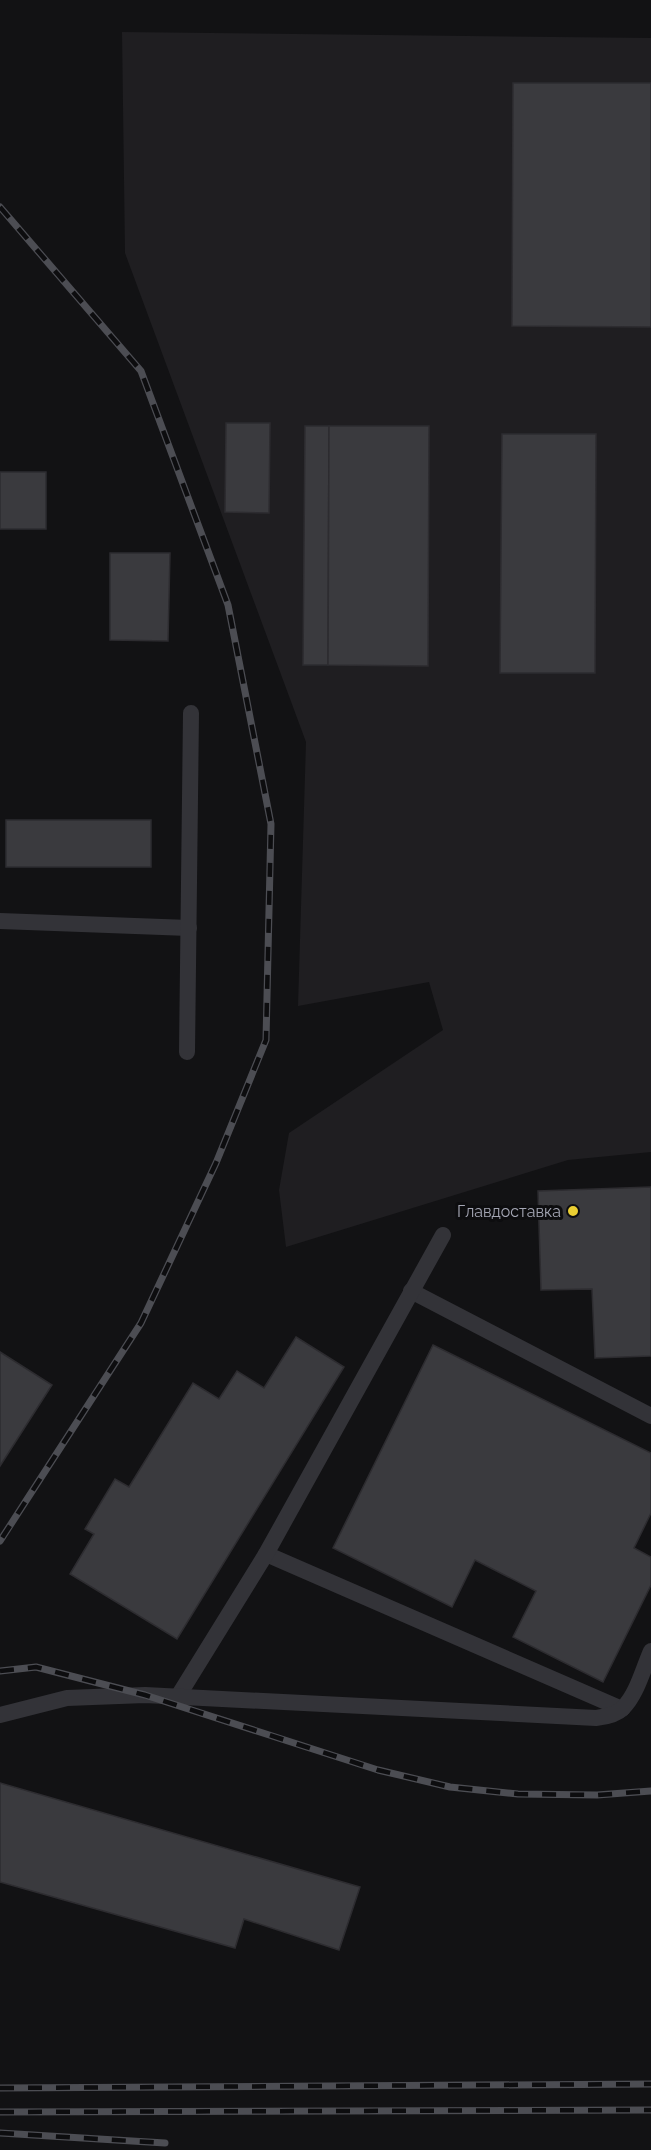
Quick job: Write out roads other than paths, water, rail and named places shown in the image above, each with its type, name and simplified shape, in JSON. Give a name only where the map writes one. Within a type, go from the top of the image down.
[{"type":"lane","points":[[187,1052],[192,713]]},
{"type":"lane","points":[[0,921],[189,928]]},
{"type":"lane","points":[[177,1698],[267,1554],[443,1235]]},
{"type":"lane","points":[[411,1291],[651,1416]]},
{"type":"lane","points":[[267,1554],[622,1709]]},
{"type":"lane","points":[[0,1715],[67,1698],[145,1695],[596,1718],[610,1716],[622,1709],[631,1697],[651,1652]]},
{"type":"railway","points":[[0,207],[141,371],[228,605],[271,824],[266,1040],[216,1163],[141,1323],[0,1541]]},
{"type":"railway","points":[[0,1671],[36,1667],[145,1695],[378,1770],[450,1787],[518,1794],[597,1795],[651,1791]]},
{"type":"railway","points":[[0,2088],[651,2084]]},
{"type":"railway","points":[[0,2112],[651,2110]]},
{"type":"railway","points":[[0,2133],[165,2143]]},
{"type":"place","name":"Главдоставка","points":[[573,1211]]}]
